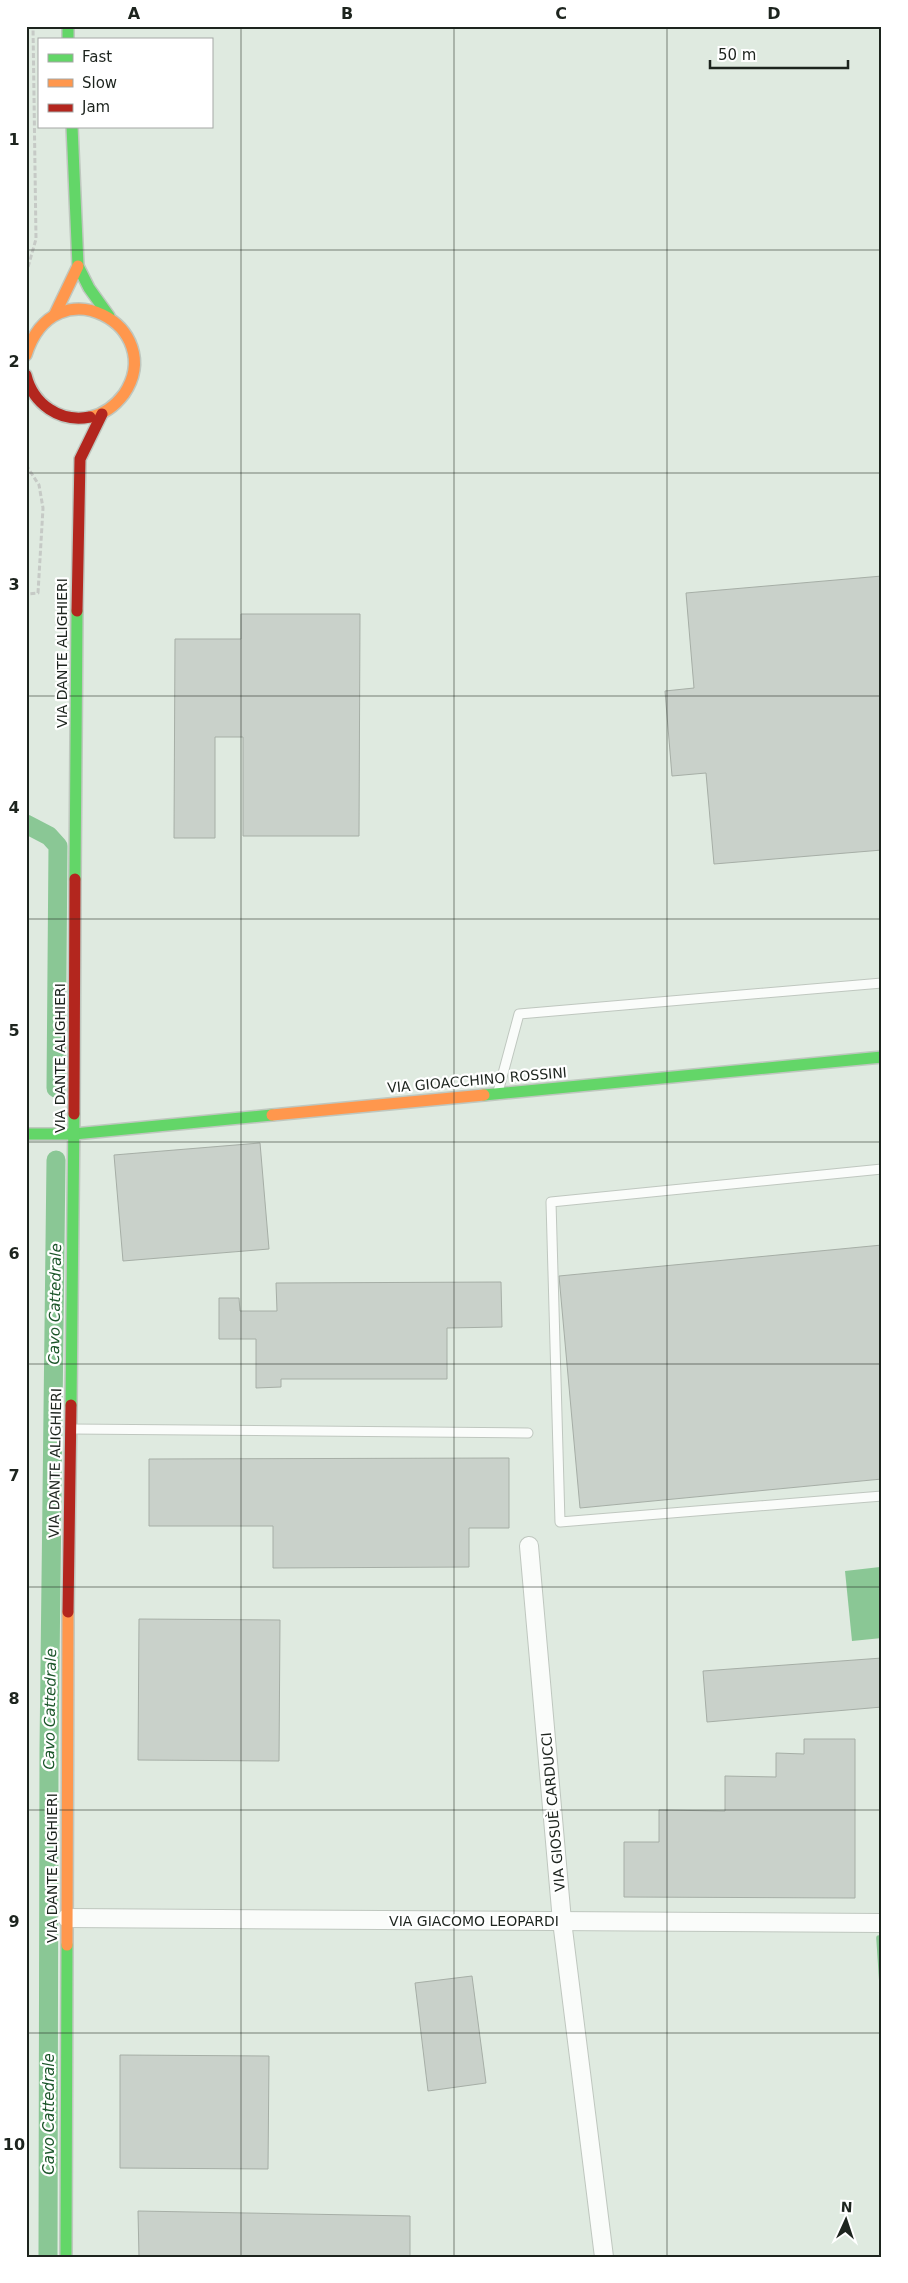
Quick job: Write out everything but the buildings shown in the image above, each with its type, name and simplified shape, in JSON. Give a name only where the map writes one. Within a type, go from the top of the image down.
[{"type":"main road","points":[[26,375],[37,399],[50,410],[62,416],[87,418],[102,414],[120,401],[130,387],[135,372],[134,353],[131,342],[89,288],[78,266],[72,128]]},
{"type":"main road","points":[[55,314],[78,266]]},
{"type":"main road","points":[[26,355],[30,338],[35,330],[55,314],[70,309],[84,308],[109,316]]},
{"type":"main road","name":"VIA DANTE ALIGHIERI","points":[[80,459],[102,414]]},
{"type":"main road","name":"VIA DANTE ALIGHIERI","points":[[62,416],[80,459],[77,601],[66,2257]]},
{"type":"main road","name":"VIA GIOACCHINO ROSSINI","points":[[26,1134],[74,1134],[882,1057]]},
{"type":"street","name":"VIA GIOSUÈ CARDUCCI","points":[[529,1546],[562,1921],[604,2257]]},
{"type":"street","name":"VIA GIACOMO LEOPARDI","points":[[67,1918],[882,1923]]},
{"type":"lane","points":[[497,1094],[519,1014],[882,983]]},
{"type":"lane","points":[[882,1169],[551,1202],[560,1522],[882,1496]]},
{"type":"lane","points":[[71,1429],[528,1433]]},
{"type":"path","points":[[26,274],[36,239],[33,26]]},
{"type":"path","points":[[26,464],[39,485],[43,508],[38,593],[26,594]]},
{"type":"shaded area","points":[[880,1567],[882,1638],[852,1641],[845,1571]]},
{"type":"waterway","name":"Cavo Cattedrale","points":[[26,824],[49,836],[58,846],[56,1088]]},
{"type":"waterway","name":"Cavo Cattedrale","points":[[48,2257],[49,1749],[56,1160]]},
{"type":"waterway","points":[[879,1938],[882,1984]]},
{"type":"traffic: fast","points":[[68,26],[68,38]]},
{"type":"traffic: fast","points":[[72,128],[78,266],[89,288],[109,316]]},
{"type":"traffic: fast","points":[[75,879],[77,611]]},
{"type":"traffic: fast","points":[[484,1095],[882,1057]]},
{"type":"traffic: fast","points":[[71,1405],[74,1114]]},
{"type":"traffic: fast","points":[[26,1134],[74,1134],[272,1115]]},
{"type":"traffic: fast","points":[[66,2257],[67,1945]]},
{"type":"traffic: slow","points":[[55,314],[78,266]]},
{"type":"traffic: slow","points":[[26,355],[40,328],[60,313],[82,309],[103,315],[120,328],[132,347],[134,369],[124,394],[117,402],[105,412],[90,417]]},
{"type":"traffic: slow","points":[[272,1115],[484,1095]]},
{"type":"traffic: slow","points":[[67,1945],[68,1612]]},
{"type":"traffic: jam","points":[[26,375],[35,395],[49,409],[68,417],[90,417]]},
{"type":"traffic: jam","points":[[77,611],[80,459],[102,414]]},
{"type":"traffic: jam","points":[[74,1114],[75,879]]},
{"type":"traffic: jam","points":[[68,1612],[71,1405]]}]
